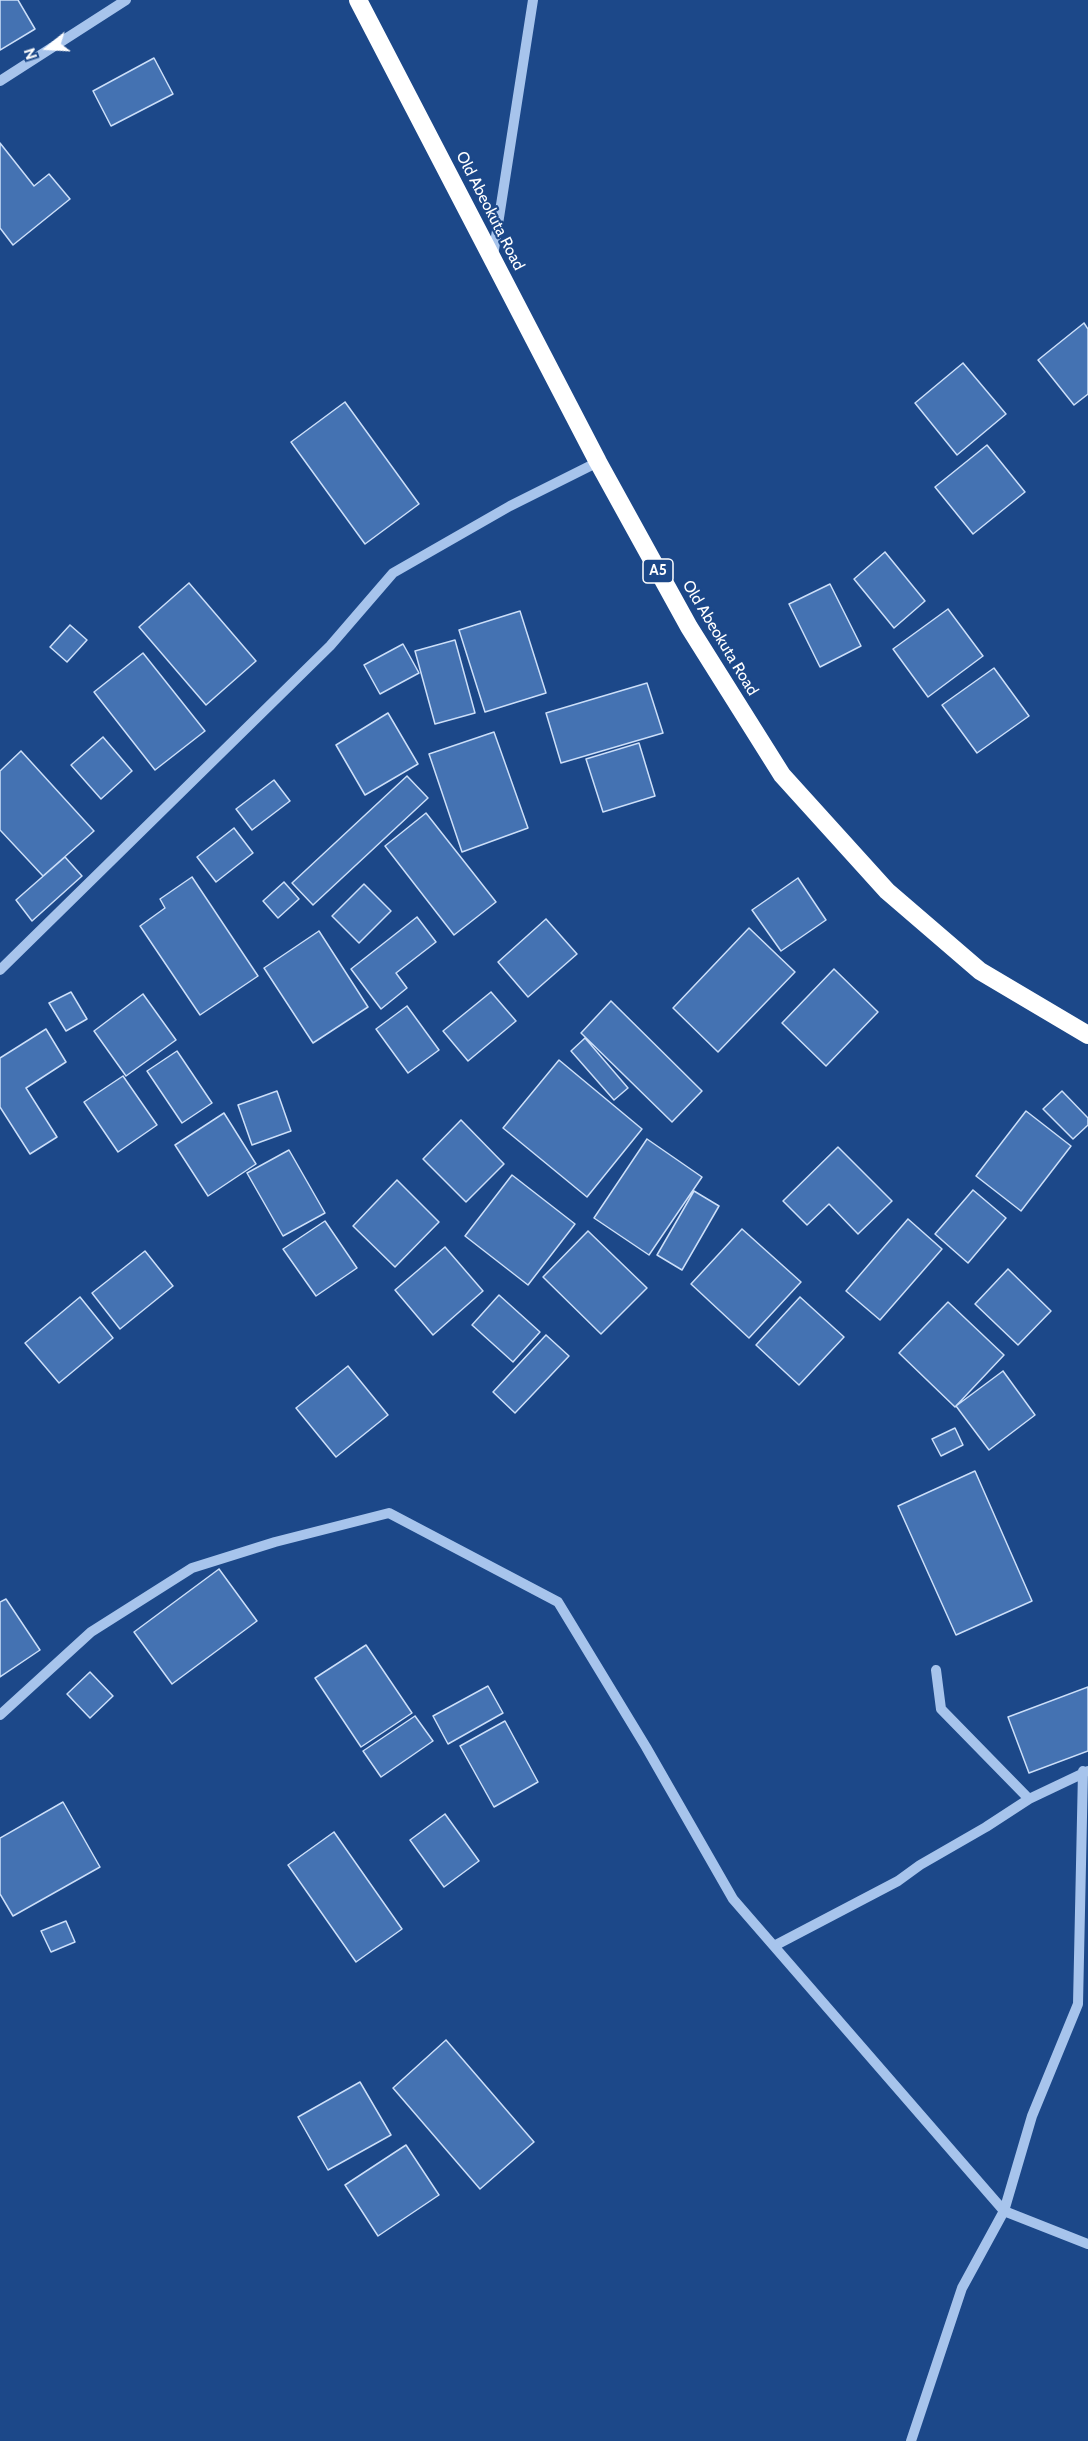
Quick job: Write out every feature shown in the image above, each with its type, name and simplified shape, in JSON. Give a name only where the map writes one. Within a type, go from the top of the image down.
[{"type":"highway","name":"Old Abeokuta Road","points":[[358,0],[598,462],[689,627],[782,775],[887,891],[980,971],[1088,1035]]},
{"type":"street","points":[[0,81],[126,0]]},
{"type":"street","points":[[493,259],[533,0]]},
{"type":"street","points":[[0,970],[330,646],[393,573],[510,506],[598,462]]},
{"type":"street","points":[[0,1715],[92,1632],[192,1568],[275,1542],[389,1513],[558,1602],[646,1747],[733,1899],[1004,2211],[1088,2244]]},
{"type":"street","points":[[936,1670],[941,1710],[1029,1799]]},
{"type":"street","points":[[774,1946],[898,1881],[920,1865],[1029,1799],[1086,1771],[1078,2004],[1032,2116],[1004,2211],[962,2288],[911,2441]]},
{"type":"building","points":[[0,0],[18,0],[35,29],[0,50]]},
{"type":"building","points":[[154,58],[173,94],[111,126],[93,91]]},
{"type":"building","points":[[0,143],[34,186],[49,174],[70,199],[13,245],[0,228]]},
{"type":"building","points":[[1084,323],[1088,329],[1088,394],[1074,405],[1038,360]]},
{"type":"building","points":[[963,363],[1006,414],[957,455],[915,403]]},
{"type":"building","points":[[345,402],[419,504],[365,544],[291,442]]},
{"type":"building","points":[[987,445],[1025,492],[973,534],[935,487]]},
{"type":"building","points":[[885,552],[925,601],[894,628],[854,579]]},
{"type":"building","points":[[189,583],[256,661],[206,705],[139,627]]},
{"type":"building","points":[[830,584],[861,646],[820,667],[789,604]]},
{"type":"building","points":[[948,609],[983,656],[928,697],[893,649]]},
{"type":"building","points":[[520,611],[546,693],[485,712],[459,630]]},
{"type":"building","points":[[70,625],[87,640],[67,662],[50,647]]},
{"type":"building","points":[[455,640],[475,713],[435,724],[415,651]]},
{"type":"building","points":[[403,644],[419,673],[380,694],[364,665]]},
{"type":"building","points":[[143,653],[205,731],[155,770],[94,692]]},
{"type":"building","points":[[994,668],[1029,716],[977,753],[942,705]]},
{"type":"building","points":[[647,683],[663,733],[561,763],[546,713]]},
{"type":"building","points":[[388,713],[418,764],[365,795],[336,745]]},
{"type":"building","points":[[494,732],[528,828],[462,852],[429,754]]},
{"type":"building","points":[[103,737],[132,771],[101,799],[71,765]]},
{"type":"building","points":[[639,743],[655,796],[603,812],[586,759]]},
{"type":"building","points":[[21,751],[94,831],[43,876],[0,830],[0,771]]},
{"type":"building","points":[[407,776],[428,798],[313,905],[292,883]]},
{"type":"building","points":[[274,780],[290,801],[252,830],[236,809]]},
{"type":"building","points":[[426,813],[496,902],[454,935],[385,846]]},
{"type":"building","points":[[234,828],[253,853],[216,882],[197,857]]},
{"type":"building","points":[[65,857],[82,876],[32,921],[16,900]]},
{"type":"building","points":[[192,877],[258,976],[200,1015],[140,926],[165,908],[160,899]]},
{"type":"building","points":[[798,878],[826,920],[781,951],[752,910]]},
{"type":"building","points":[[284,882],[299,899],[278,918],[263,901]]},
{"type":"building","points":[[364,884],[391,911],[359,943],[332,916]]},
{"type":"building","points":[[417,917],[436,942],[396,973],[407,988],[381,1009],[351,969]]},
{"type":"building","points":[[546,919],[577,954],[528,997],[498,962]]},
{"type":"building","points":[[749,928],[795,972],[718,1052],[673,1008]]},
{"type":"building","points":[[319,931],[368,1007],[313,1043],[264,968]]},
{"type":"building","points":[[834,969],[878,1012],[826,1066],[782,1023]]},
{"type":"building","points":[[71,992],[87,1019],[66,1031],[49,1003]]},
{"type":"building","points":[[491,992],[516,1021],[468,1061],[443,1031]]},
{"type":"building","points":[[143,994],[176,1040],[126,1076],[94,1031]]},
{"type":"building","points":[[611,1001],[702,1091],[672,1122],[581,1033]]},
{"type":"building","points":[[407,1006],[439,1050],[408,1073],[376,1029]]},
{"type":"building","points":[[46,1029],[66,1062],[26,1088],[57,1137],[30,1154],[0,1107],[0,1058]]},
{"type":"building","points":[[585,1038],[628,1088],[614,1100],[571,1051]]},
{"type":"building","points":[[177,1051],[212,1103],[182,1123],[147,1071]]},
{"type":"building","points":[[559,1060],[642,1129],[587,1197],[503,1128]]},
{"type":"building","points":[[123,1076],[157,1125],[118,1152],[84,1102]]},
{"type":"building","points":[[277,1091],[291,1131],[252,1145],[238,1105]]},
{"type":"building","points":[[1062,1091],[1088,1118],[1088,1125],[1073,1139],[1043,1109]]},
{"type":"building","points":[[1026,1111],[1071,1146],[1021,1211],[976,1176]]},
{"type":"building","points":[[224,1113],[256,1164],[208,1196],[175,1145]]},
{"type":"building","points":[[461,1120],[504,1164],[466,1202],[423,1159]]},
{"type":"building","points":[[647,1139],[702,1177],[649,1255],[594,1218]]},
{"type":"building","points":[[838,1147],[892,1201],[858,1234],[829,1204],[807,1225],[783,1201]]},
{"type":"building","points":[[289,1150],[325,1213],[283,1236],[247,1173]]},
{"type":"building","points":[[512,1175],[575,1224],[528,1285],[465,1236]]},
{"type":"building","points":[[397,1180],[439,1222],[395,1267],[353,1226]]},
{"type":"building","points":[[973,1190],[1006,1218],[968,1263],[935,1234]]},
{"type":"building","points":[[694,1191],[719,1206],[682,1270],[657,1255]]},
{"type":"building","points":[[908,1219],[942,1249],[880,1320],[846,1291]]},
{"type":"building","points":[[325,1221],[357,1268],[316,1296],[283,1249]]},
{"type":"building","points":[[742,1229],[801,1282],[749,1338],[691,1284]]},
{"type":"building","points":[[588,1231],[647,1288],[601,1334],[543,1277]]},
{"type":"building","points":[[445,1247],[483,1291],[433,1335],[395,1290]]},
{"type":"building","points":[[145,1251],[173,1286],[120,1329],[92,1293]]},
{"type":"building","points":[[1008,1269],[1051,1311],[1018,1345],[975,1304]]},
{"type":"building","points":[[499,1295],[540,1332],[513,1362],[472,1325]]},
{"type":"building","points":[[80,1297],[113,1338],[59,1383],[25,1343]]},
{"type":"building","points":[[800,1297],[844,1337],[799,1385],[756,1345]]},
{"type":"building","points":[[948,1302],[1004,1355],[955,1407],[899,1353]]},
{"type":"building","points":[[546,1335],[569,1356],[515,1413],[493,1392]]},
{"type":"building","points":[[348,1366],[388,1415],[336,1457],[296,1408]]},
{"type":"building","points":[[1003,1371],[1035,1415],[989,1450],[956,1406]]},
{"type":"building","points":[[955,1428],[963,1445],[941,1456],[932,1439]]},
{"type":"building","points":[[975,1471],[1032,1601],[956,1635],[898,1506]]},
{"type":"building","points":[[219,1569],[257,1621],[172,1684],[134,1632]]},
{"type":"building","points":[[6,1599],[40,1650],[0,1677],[0,1602]]},
{"type":"building","points":[[366,1645],[412,1713],[361,1747],[315,1678]]},
{"type":"building","points":[[90,1672],[113,1696],[90,1718],[67,1694]]},
{"type":"building","points":[[488,1686],[503,1713],[448,1744],[433,1716]]},
{"type":"building","points":[[1088,1687],[1088,1751],[1029,1773],[1008,1717]]},
{"type":"building","points":[[415,1716],[433,1741],[381,1777],[363,1751]]},
{"type":"building","points":[[505,1721],[538,1782],[494,1807],[460,1746]]},
{"type":"building","points":[[63,1802],[100,1867],[13,1916],[0,1894],[0,1838]]},
{"type":"building","points":[[445,1814],[479,1861],[444,1887],[410,1840]]},
{"type":"building","points":[[334,1832],[402,1929],[356,1962],[288,1865]]},
{"type":"building","points":[[66,1921],[75,1942],[51,1952],[41,1931]]},
{"type":"building","points":[[446,2040],[534,2142],[480,2189],[393,2088]]},
{"type":"building","points":[[360,2082],[391,2135],[328,2170],[298,2117]]},
{"type":"building","points":[[406,2145],[439,2195],[378,2236],[345,2185]]}]
